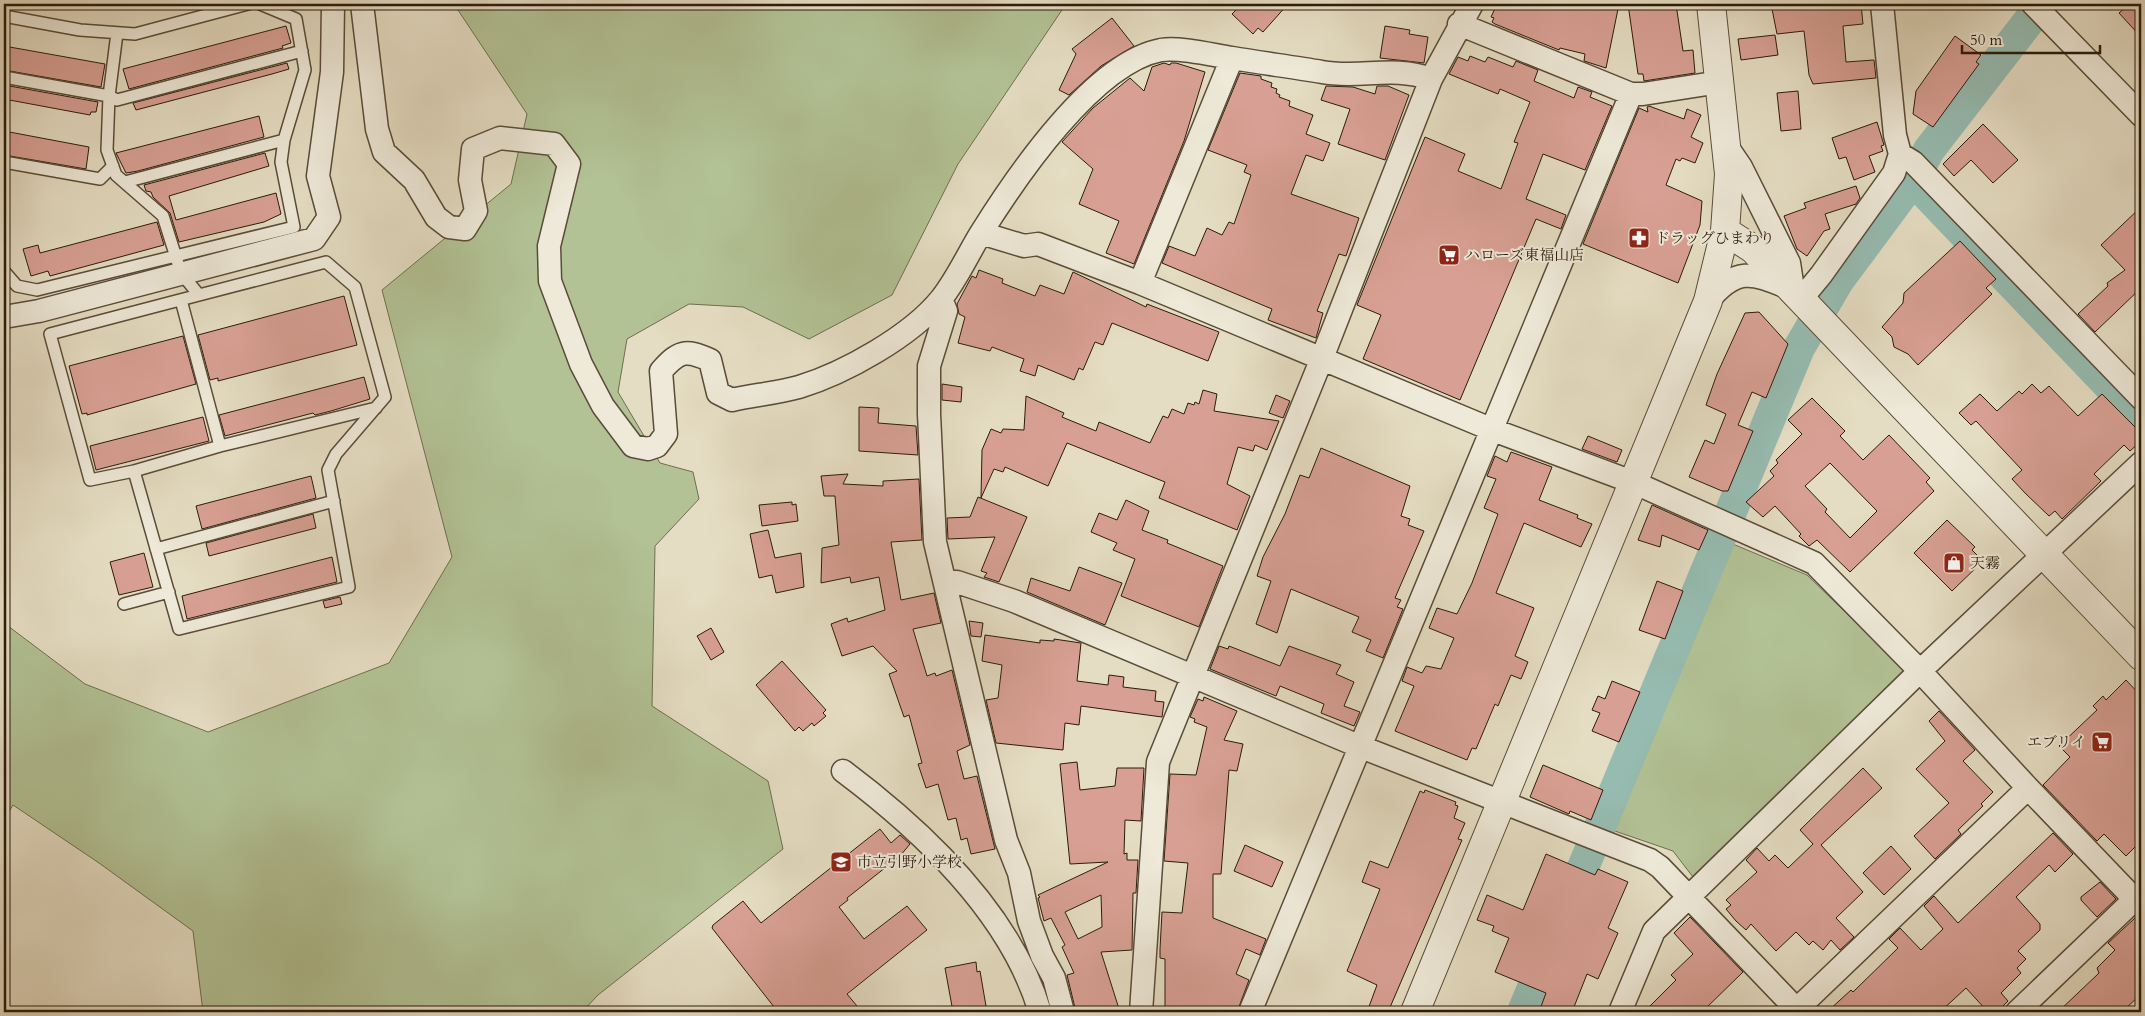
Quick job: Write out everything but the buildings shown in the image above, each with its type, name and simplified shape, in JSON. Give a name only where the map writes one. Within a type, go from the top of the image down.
[{"type":"street","points":[[4,318],[39,311],[178,264],[314,239],[329,217],[318,176],[332,72],[332,4]]},
{"type":"street","points":[[362,4],[377,129],[384,152],[414,180],[436,217],[449,228],[465,229],[476,212],[470,180],[474,149],[500,138],[554,144],[569,164],[549,246],[550,281],[585,372],[603,406],[633,446],[648,449],[657,446],[666,434],[661,371],[675,356],[691,352],[710,360],[718,393],[732,400],[798,387],[834,374],[887,344],[915,324],[941,298],[981,233],[1038,151],[1082,98],[1100,82],[1141,56],[1162,50],[1217,54],[1337,75],[1413,72],[1431,79]]},
{"type":"street","points":[[1141,1012],[1158,762],[1192,674],[1322,358],[1431,79],[1459,24],[1472,4]]},
{"type":"street","points":[[1415,1012],[1635,483],[1708,301],[1725,231],[1729,174],[1711,4]]},
{"type":"street","points":[[1882,4],[1895,135],[1914,165],[2141,398]]},
{"type":"street","points":[[2040,10],[2141,116]]},
{"type":"street","points":[[1459,24],[1631,94],[1643,94],[1720,82]]},
{"type":"street","points":[[1140,283],[1232,58]]},
{"type":"street","points":[[1250,1012],[1631,94]]},
{"type":"street","points":[[1726,144],[1741,167],[1789,263],[1807,304]]},
{"type":"street","points":[[1807,304],[1821,276],[1894,173],[1914,165]]},
{"type":"street","points":[[1725,231],[1754,248],[2141,656]]},
{"type":"street","points":[[981,233],[1024,246],[1038,244],[1140,283],[1493,430],[1635,483],[1814,563],[1920,671],[2028,788],[2138,902],[2017,1012]]},
{"type":"street","points":[[1708,301],[1722,284],[1735,277],[1761,278],[1807,304]]},
{"type":"street","points":[[941,298],[946,311],[929,366],[929,414],[935,542],[1006,840],[1019,873],[1029,921],[1042,956],[1054,978],[1063,1012]]},
{"type":"street","points":[[1620,1012],[1654,931],[1920,671],[2141,463]]},
{"type":"street","points":[[945,582],[957,582],[1014,602],[1192,674],[1361,747],[1650,860],[1660,867],[1797,1011],[2028,788]]},
{"type":"street","points":[[843,771],[882,800],[946,862],[986,906],[1032,984],[1040,1012]]},
{"type":"lane","points":[[4,16],[80,30],[135,34],[248,4]]},
{"type":"lane","points":[[4,271],[17,286],[37,290],[178,264],[294,227],[282,162],[284,140],[305,70],[296,19],[260,4]]},
{"type":"lane","points":[[117,33],[109,96],[107,150],[116,175],[163,216],[178,264],[199,295]]},
{"type":"lane","points":[[4,76],[109,96],[117,100],[302,51]]},
{"type":"lane","points":[[125,182],[284,140]]},
{"type":"lane","points":[[4,162],[100,178],[113,166]]},
{"type":"lane","points":[[134,471],[179,629],[349,587],[328,470],[336,454],[376,408],[385,397],[355,286],[326,262],[50,334],[90,480],[134,471],[220,446],[376,408]]},
{"type":"lane","points":[[181,300],[220,446]]},
{"type":"lane","points":[[156,549],[334,501]]},
{"type":"lane","points":[[124,604],[169,592]]},
{"type":"green space","points":[[454,4],[1066,4],[958,164],[892,295],[809,339],[743,307],[689,304],[627,339],[618,392],[660,463],[693,472],[699,499],[655,546],[652,706],[768,781],[783,849],[598,995],[582,1012],[203,1012],[193,931],[99,863],[13,805],[4,820],[4,623],[85,684],[208,732],[389,663],[452,557],[382,290],[511,184],[527,114]]},
{"type":"green space","points":[[1728,542],[1807,575],[1906,671],[1693,877],[1673,851],[1609,829]]},
{"type":"waterway","points":[[1523,1012],[1799,348],[1838,281],[1913,180],[1929,150],[2042,4]]},
{"type":"waterway","points":[[1913,180],[2141,419]]},
{"type":"place","name":"ドラッグひまわり","points":[[1639,238]]},
{"type":"place","name":"ハローズ東福山店","points":[[1449,255]]},
{"type":"place","name":"天霧","points":[[1954,563]]},
{"type":"place","name":"エブリイ","points":[[2102,742]]},
{"type":"place","name":"市立引野小学校","points":[[841,862]]}]
